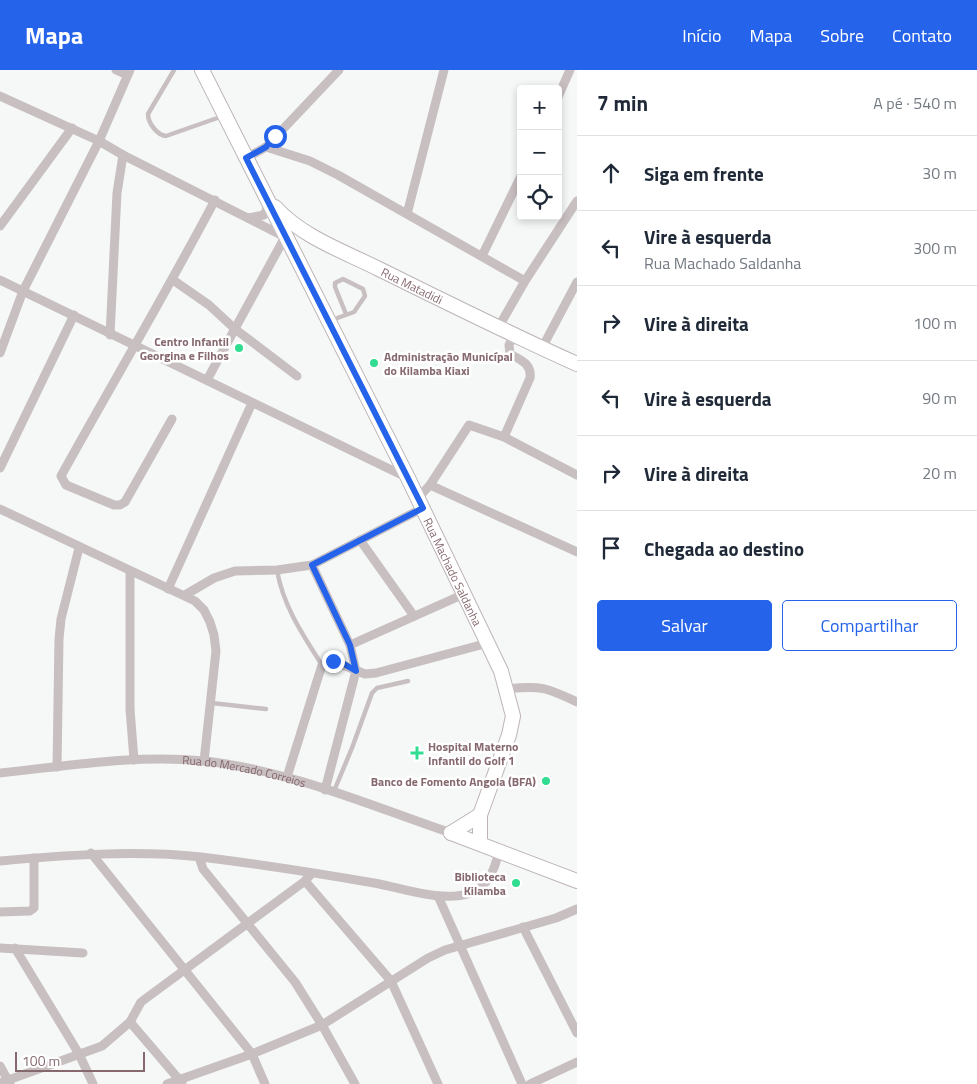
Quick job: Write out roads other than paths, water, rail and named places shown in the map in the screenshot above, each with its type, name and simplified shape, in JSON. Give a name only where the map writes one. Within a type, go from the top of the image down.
[{"type":"street","points":[[0,353],[23,291],[99,141],[129,72],[116,70]]},
{"type":"street","points":[[246,158],[266,147],[339,70]]},
{"type":"street","points":[[407,214],[444,70]]},
{"type":"street","points":[[562,89],[570,70]]},
{"type":"street","name":"Rua Machado Saldanha","points":[[205,71],[285,237],[408,478],[488,643],[508,689],[513,716],[509,735],[480,815],[480,843]]},
{"type":"street","points":[[0,96],[99,141],[123,156],[215,200],[285,237],[207,380]]},
{"type":"street","points":[[0,226],[72,128]]},
{"type":"street","points":[[266,147],[278,149],[324,168],[524,281]]},
{"type":"street","points":[[110,334],[118,193],[123,156]]},
{"type":"street","points":[[482,256],[517,184]]},
{"type":"street","points":[[248,218],[264,215],[267,209],[261,188]]},
{"type":"street","name":"Rua Matadidi","points":[[261,188],[289,222],[323,241],[498,328],[577,364]]},
{"type":"street","points":[[172,419],[125,502],[120,505],[114,505],[66,485],[62,481],[61,476],[133,346],[173,280],[215,200]]},
{"type":"street","points":[[498,328],[524,281],[577,200]]},
{"type":"street","points":[[298,262],[296,248],[302,238],[323,241]]},
{"type":"street","points":[[0,280],[408,478]]},
{"type":"street","points":[[173,280],[209,304],[235,329],[297,376]]},
{"type":"street","points":[[542,348],[577,282]]},
{"type":"street","points":[[0,468],[74,315]]},
{"type":"street","points":[[504,437],[530,378],[531,370],[528,365],[510,354],[508,349],[514,335]]},
{"type":"street","points":[[168,589],[252,403]]},
{"type":"street","points":[[185,595],[214,578],[235,572],[277,570],[312,565],[360,540],[420,503],[469,425],[504,437],[577,475]]},
{"type":"street","points":[[430,485],[577,552]]},
{"type":"street","points":[[0,509],[130,572],[185,595],[204,610],[214,635],[216,651],[212,704],[204,761]]},
{"type":"street","points":[[360,540],[414,616]]},
{"type":"street","points":[[57,767],[61,619],[79,548]]},
{"type":"street","points":[[312,565],[350,645],[356,671],[329,791]]},
{"type":"street","points":[[130,572],[130,709],[134,760]]},
{"type":"street","points":[[350,645],[464,594]]},
{"type":"street","points":[[287,777],[322,665],[333,661],[344,664],[356,671],[376,673],[488,643]]},
{"type":"street","points":[[508,689],[534,686],[549,689],[577,702]]},
{"type":"street","name":"Rua do Mercado Correios","points":[[0,773],[134,760],[204,761],[287,777],[576,877]]},
{"type":"street","points":[[451,833],[480,815]]},
{"type":"street","points":[[0,861],[91,853],[199,857],[308,877],[375,883],[438,896],[472,892],[487,882],[495,870],[499,851]]},
{"type":"street","points":[[91,853],[252,1054],[265,1084]]},
{"type":"street","points":[[199,857],[203,870],[295,982],[355,1084]]},
{"type":"street","points":[[0,912],[30,911],[34,908],[34,858]]},
{"type":"street","points":[[0,1066],[6,1083],[102,1046],[130,1022],[141,1002],[248,924],[308,877]]},
{"type":"street","points":[[308,877],[391,982],[438,1084]]},
{"type":"street","points":[[438,896],[522,1084]]},
{"type":"street","points":[[167,1084],[181,1082],[322,1025],[428,958],[460,945],[556,918],[577,909]]},
{"type":"street","points":[[523,928],[577,1032]]},
{"type":"street","points":[[0,948],[83,953]]},
{"type":"street","points":[[15,948],[79,1054],[92,1084]]},
{"type":"street","points":[[130,1022],[181,1082]]},
{"type":"street","points":[[530,1084],[577,1062]]},
{"type":"lane","points":[[174,70],[148,114],[148,120],[159,134],[166,136],[225,115]]},
{"type":"lane","points":[[328,321],[354,312],[365,292],[343,279],[335,283],[335,287],[346,314]]},
{"type":"lane","points":[[277,570],[280,587],[289,611],[322,665]]},
{"type":"lane","points":[[329,791],[352,748],[372,693],[377,688],[408,681]]},
{"type":"lane","points":[[212,704],[266,709]]},
{"type":"place","name":"Centro Infantil Georgina e Filhos","points":[[239,348]]},
{"type":"place","name":"Administração Municípal do Kilamba Kiaxi","points":[[374,363]]},
{"type":"place","name":"Hospital Materno Infantil do Golf 1","points":[[417,753]]},
{"type":"place","name":"Banco de Fomento Angola (BFA)","points":[[546,781]]},
{"type":"place","name":"Biblioteca Kilamba","points":[[516,883]]}]
